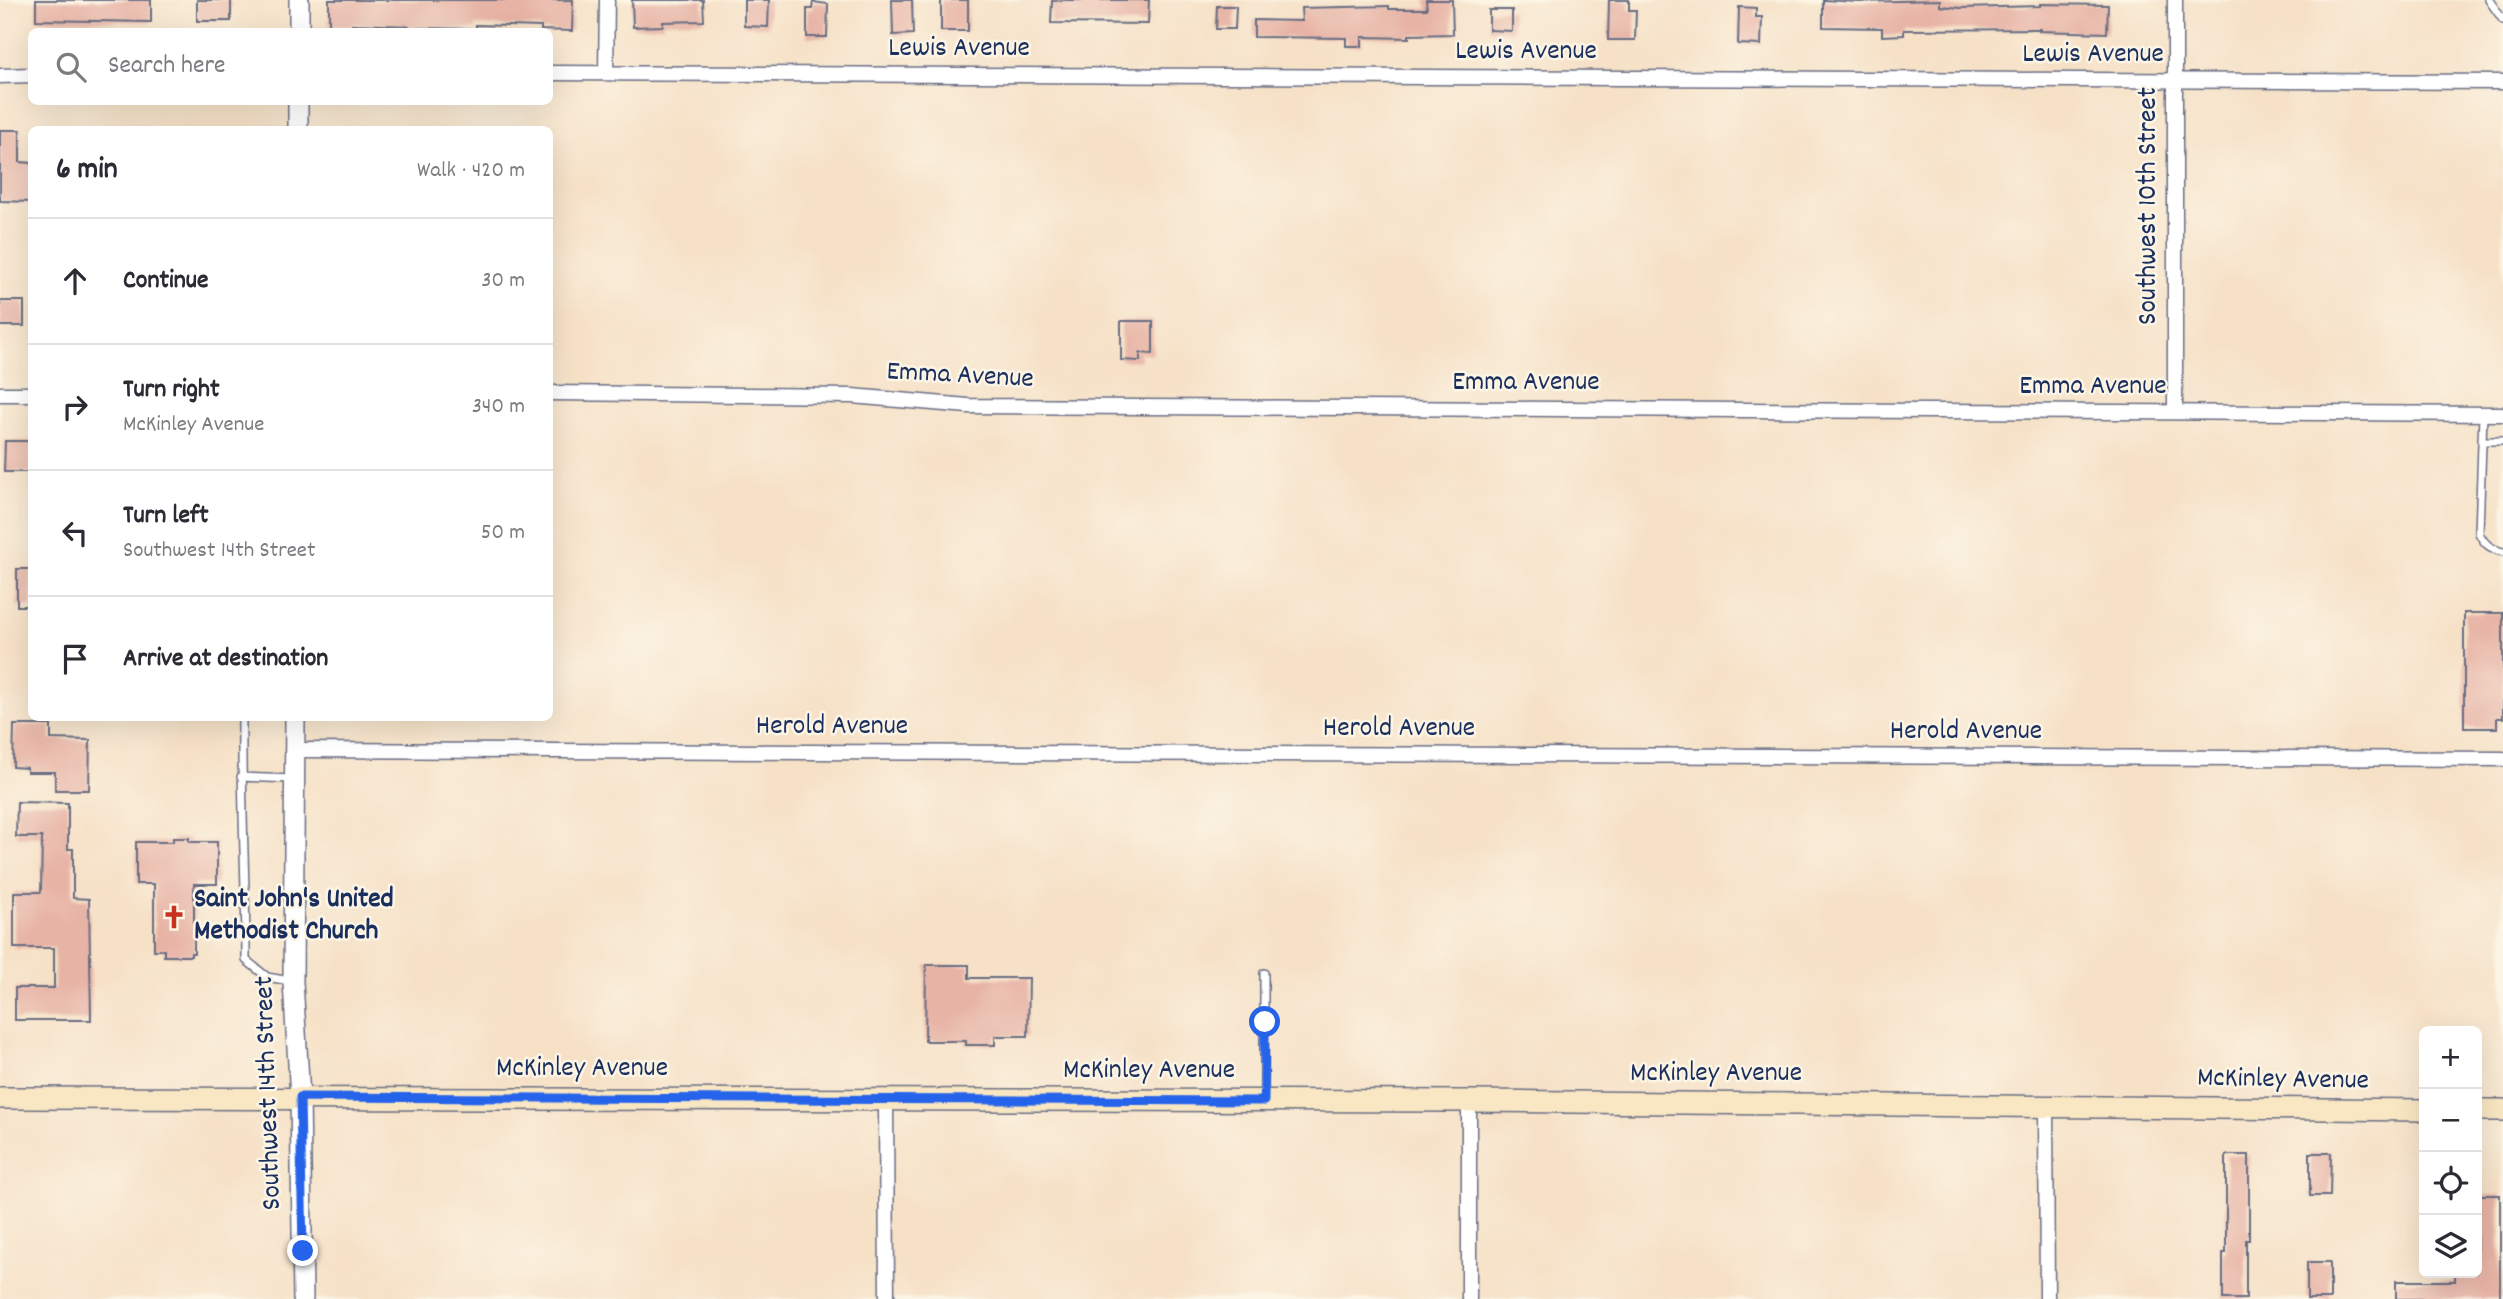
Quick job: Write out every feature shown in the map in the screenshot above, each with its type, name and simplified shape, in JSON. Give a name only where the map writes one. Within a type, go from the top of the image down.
[{"type":"main road","name":"McKinley Avenue","points":[[0,1098],[1468,1101],[2419,1110]]},
{"type":"main road","points":[[2482,1110],[2503,1110]]},
{"type":"street","points":[[299,0],[299,28]]},
{"type":"street","points":[[606,73],[607,0]]},
{"type":"street","name":"Southwest 10th Street","points":[[2175,0],[2175,412]]},
{"type":"street","name":"Lewis Avenue","points":[[553,73],[2503,82]]},
{"type":"street","points":[[0,76],[28,75]]},
{"type":"street","points":[[298,105],[298,126]]},
{"type":"street","name":"Emma Avenue","points":[[553,393],[852,396],[968,406],[2503,414]]},
{"type":"street","points":[[0,394],[28,394]]},
{"type":"street","name":"Southwest 14th Street","points":[[295,721],[293,982],[300,1097],[303,1299]]},
{"type":"street","name":"Herold Avenue","points":[[295,750],[2503,760]]},
{"type":"street","points":[[886,1099],[887,1299]]},
{"type":"street","points":[[1468,1101],[1469,1299]]},
{"type":"street","points":[[2046,1106],[2047,1299]]},
{"type":"lane","points":[[2489,0],[2503,20]]},
{"type":"lane","points":[[2483,414],[2479,533],[2484,542],[2503,552]]},
{"type":"lane","points":[[2482,441],[2503,441]]},
{"type":"lane","points":[[242,721],[246,960],[267,978],[293,982]]},
{"type":"lane","points":[[241,777],[296,779]]},
{"type":"lane","points":[[1264,973],[1264,1101]]},
{"type":"building","points":[[36,0],[151,0],[151,22],[36,20]]},
{"type":"building","points":[[197,0],[231,0],[231,21],[197,21]]},
{"type":"building","points":[[329,0],[573,0],[572,31],[476,25],[476,28],[409,28],[352,24],[329,26]]},
{"type":"building","points":[[632,0],[703,0],[704,21],[663,22],[663,26],[633,27]]},
{"type":"building","points":[[744,0],[769,0],[768,27],[744,26]]},
{"type":"building","points":[[892,0],[912,0],[913,34],[893,35]]},
{"type":"building","points":[[941,0],[968,0],[968,31],[941,31]]},
{"type":"building","points":[[1149,0],[1148,24],[1051,23],[1052,1]]},
{"type":"building","points":[[1426,0],[1452,0],[1453,34],[1409,35],[1409,38],[1362,37],[1362,46],[1346,46],[1346,38],[1254,37],[1254,20],[1302,21],[1301,8],[1389,6],[1389,9],[1427,9]]},
{"type":"building","points":[[1609,0],[1629,0],[1629,10],[1636,10],[1635,40],[1608,40]]},
{"type":"building","points":[[1823,0],[1940,0],[1940,6],[1961,8],[2040,4],[2108,5],[2107,33],[2039,31],[2040,29],[1904,30],[1904,35],[1882,36],[1882,28],[1823,27]]},
{"type":"building","points":[[813,2],[828,4],[827,37],[807,37],[807,9],[812,9]]},
{"type":"building","points":[[1217,6],[1236,6],[1235,29],[1216,29]]},
{"type":"building","points":[[1739,7],[1756,8],[1756,17],[1762,17],[1761,45],[1738,44]]},
{"type":"building","points":[[1489,10],[1512,10],[1512,31],[1489,30]]},
{"type":"building","points":[[0,130],[20,130],[20,162],[28,163],[28,202],[0,201]]},
{"type":"building","points":[[0,301],[24,301],[24,326],[0,326]]},
{"type":"building","points":[[1121,321],[1153,321],[1153,354],[1140,353],[1140,361],[1121,360]]},
{"type":"building","points":[[5,441],[28,441],[28,472],[4,472]]},
{"type":"building","points":[[17,569],[28,569],[28,606],[17,606]]},
{"type":"building","points":[[2464,613],[2503,613],[2503,718],[2497,718],[2497,728],[2464,728]]},
{"type":"building","points":[[14,725],[51,725],[51,739],[90,740],[89,790],[55,790],[55,772],[27,772],[27,768],[13,767]]},
{"type":"building","points":[[17,802],[68,803],[68,849],[73,849],[73,898],[89,899],[91,1020],[15,1020],[15,988],[54,988],[54,948],[14,948],[14,892],[41,892],[42,837],[16,837]]},
{"type":"building","name":"Saint John's United Methodist Church","points":[[173,838],[189,838],[189,842],[217,842],[217,884],[194,884],[194,953],[191,953],[191,956],[164,956],[164,950],[154,950],[154,884],[136,884],[136,842],[173,842]]},
{"type":"building","points":[[926,965],[969,965],[969,978],[1029,978],[1028,1036],[995,1036],[995,1045],[966,1045],[966,1041],[925,1041]]},
{"type":"building","points":[[2310,1153],[2331,1153],[2330,1196],[2310,1196]]},
{"type":"building","points":[[2226,1155],[2249,1155],[2246,1299],[2223,1299]]},
{"type":"building","points":[[2482,1195],[2500,1195],[2500,1299],[2396,1299],[2396,1281],[2455,1281],[2455,1278],[2482,1278]]},
{"type":"building","points":[[2307,1262],[2330,1262],[2330,1299],[2307,1299]]},
{"type":"place","name":"Saint John's United Methodist Church","points":[[174,917]]},
{"type":"route","points":[[303,1251],[300,1097],[1264,1101],[1265,1022]]}]
